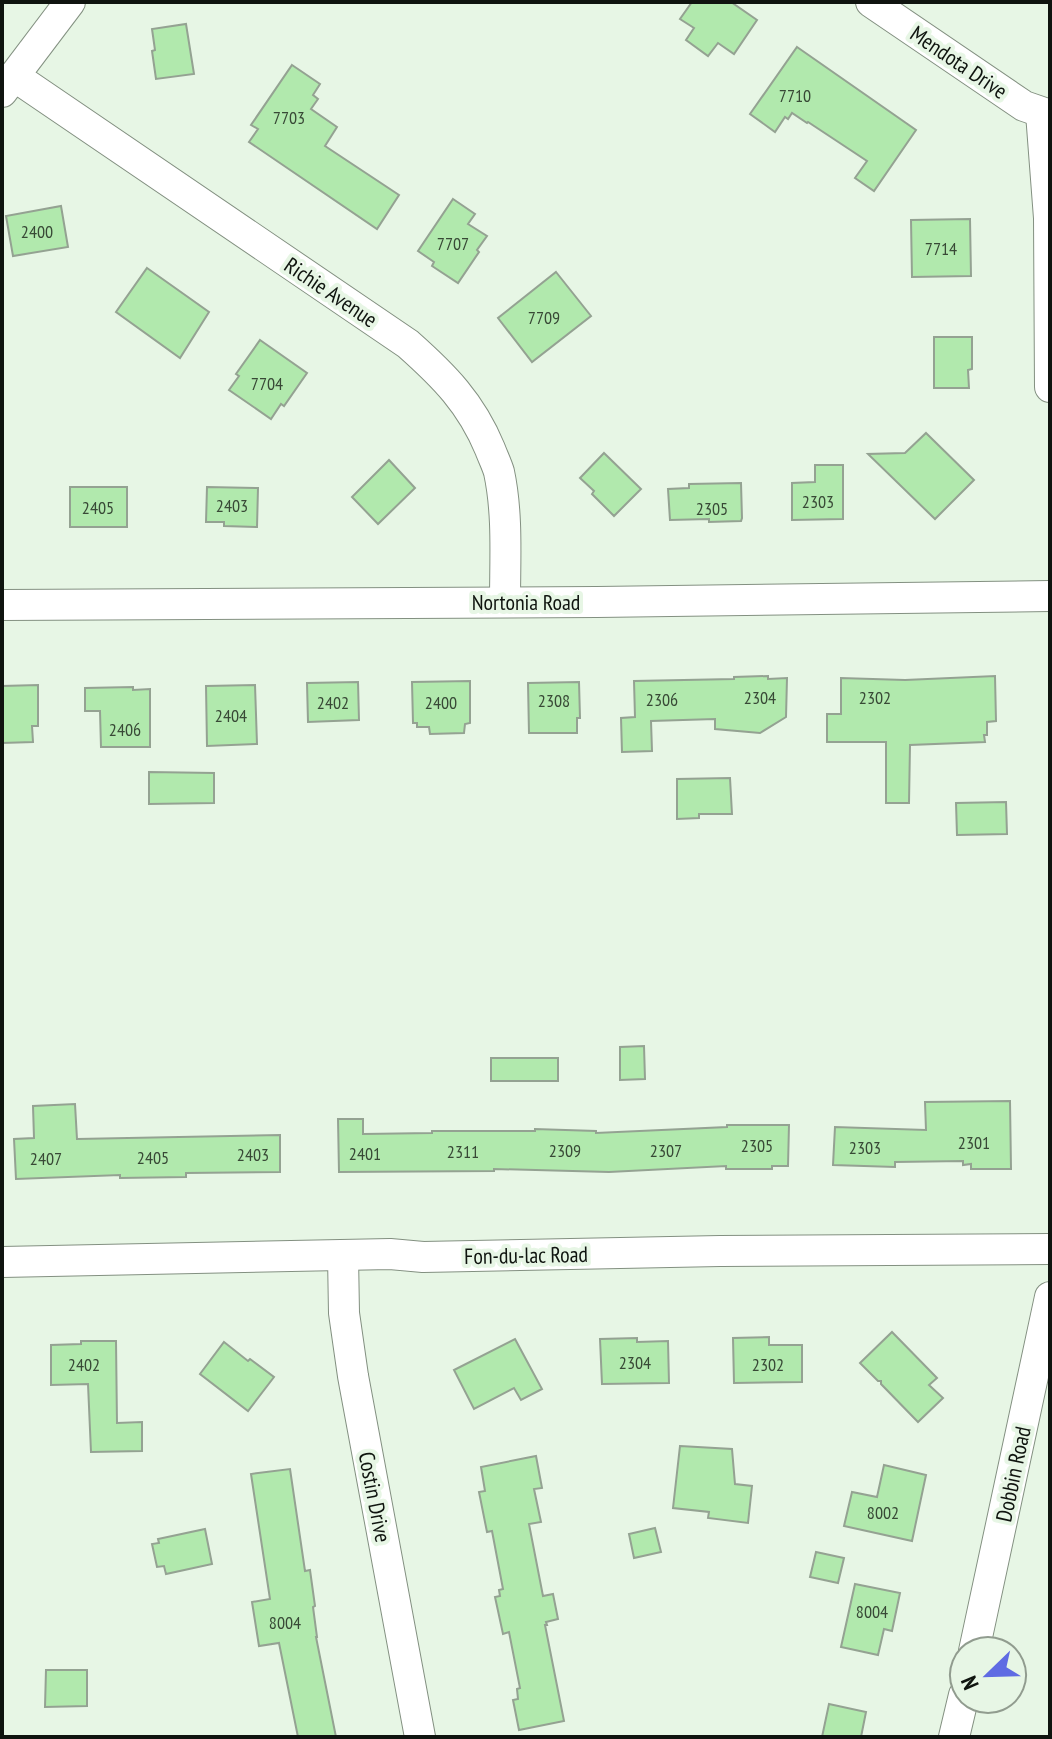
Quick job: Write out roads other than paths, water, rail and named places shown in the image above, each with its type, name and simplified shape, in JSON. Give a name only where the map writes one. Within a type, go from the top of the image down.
[{"type":"street","points":[[8,84],[70,2]]},
{"type":"street","name":"Mendota Drive","points":[[871,2],[1024,106],[1046,114]]},
{"type":"street","name":"Richie Avenue","points":[[8,84],[408,344],[439,372],[462,398],[481,427],[498,470],[505,519],[505,602]]},
{"type":"street","points":[[1046,114],[1050,387]]},
{"type":"street","name":"Nortonia Road","points":[[2,605],[1050,596]]},
{"type":"street","name":"Fon-du-lac Road","points":[[2,1262],[390,1254],[423,1257],[1050,1249]]},
{"type":"street","name":"Costin Drive","points":[[343,1256],[344,1313],[353,1376],[420,1737]]},
{"type":"street","name":"Dobbin Road","points":[[977,1635],[1050,1297]]},
{"type":"street","points":[[954,1737],[959,1715]]}]
